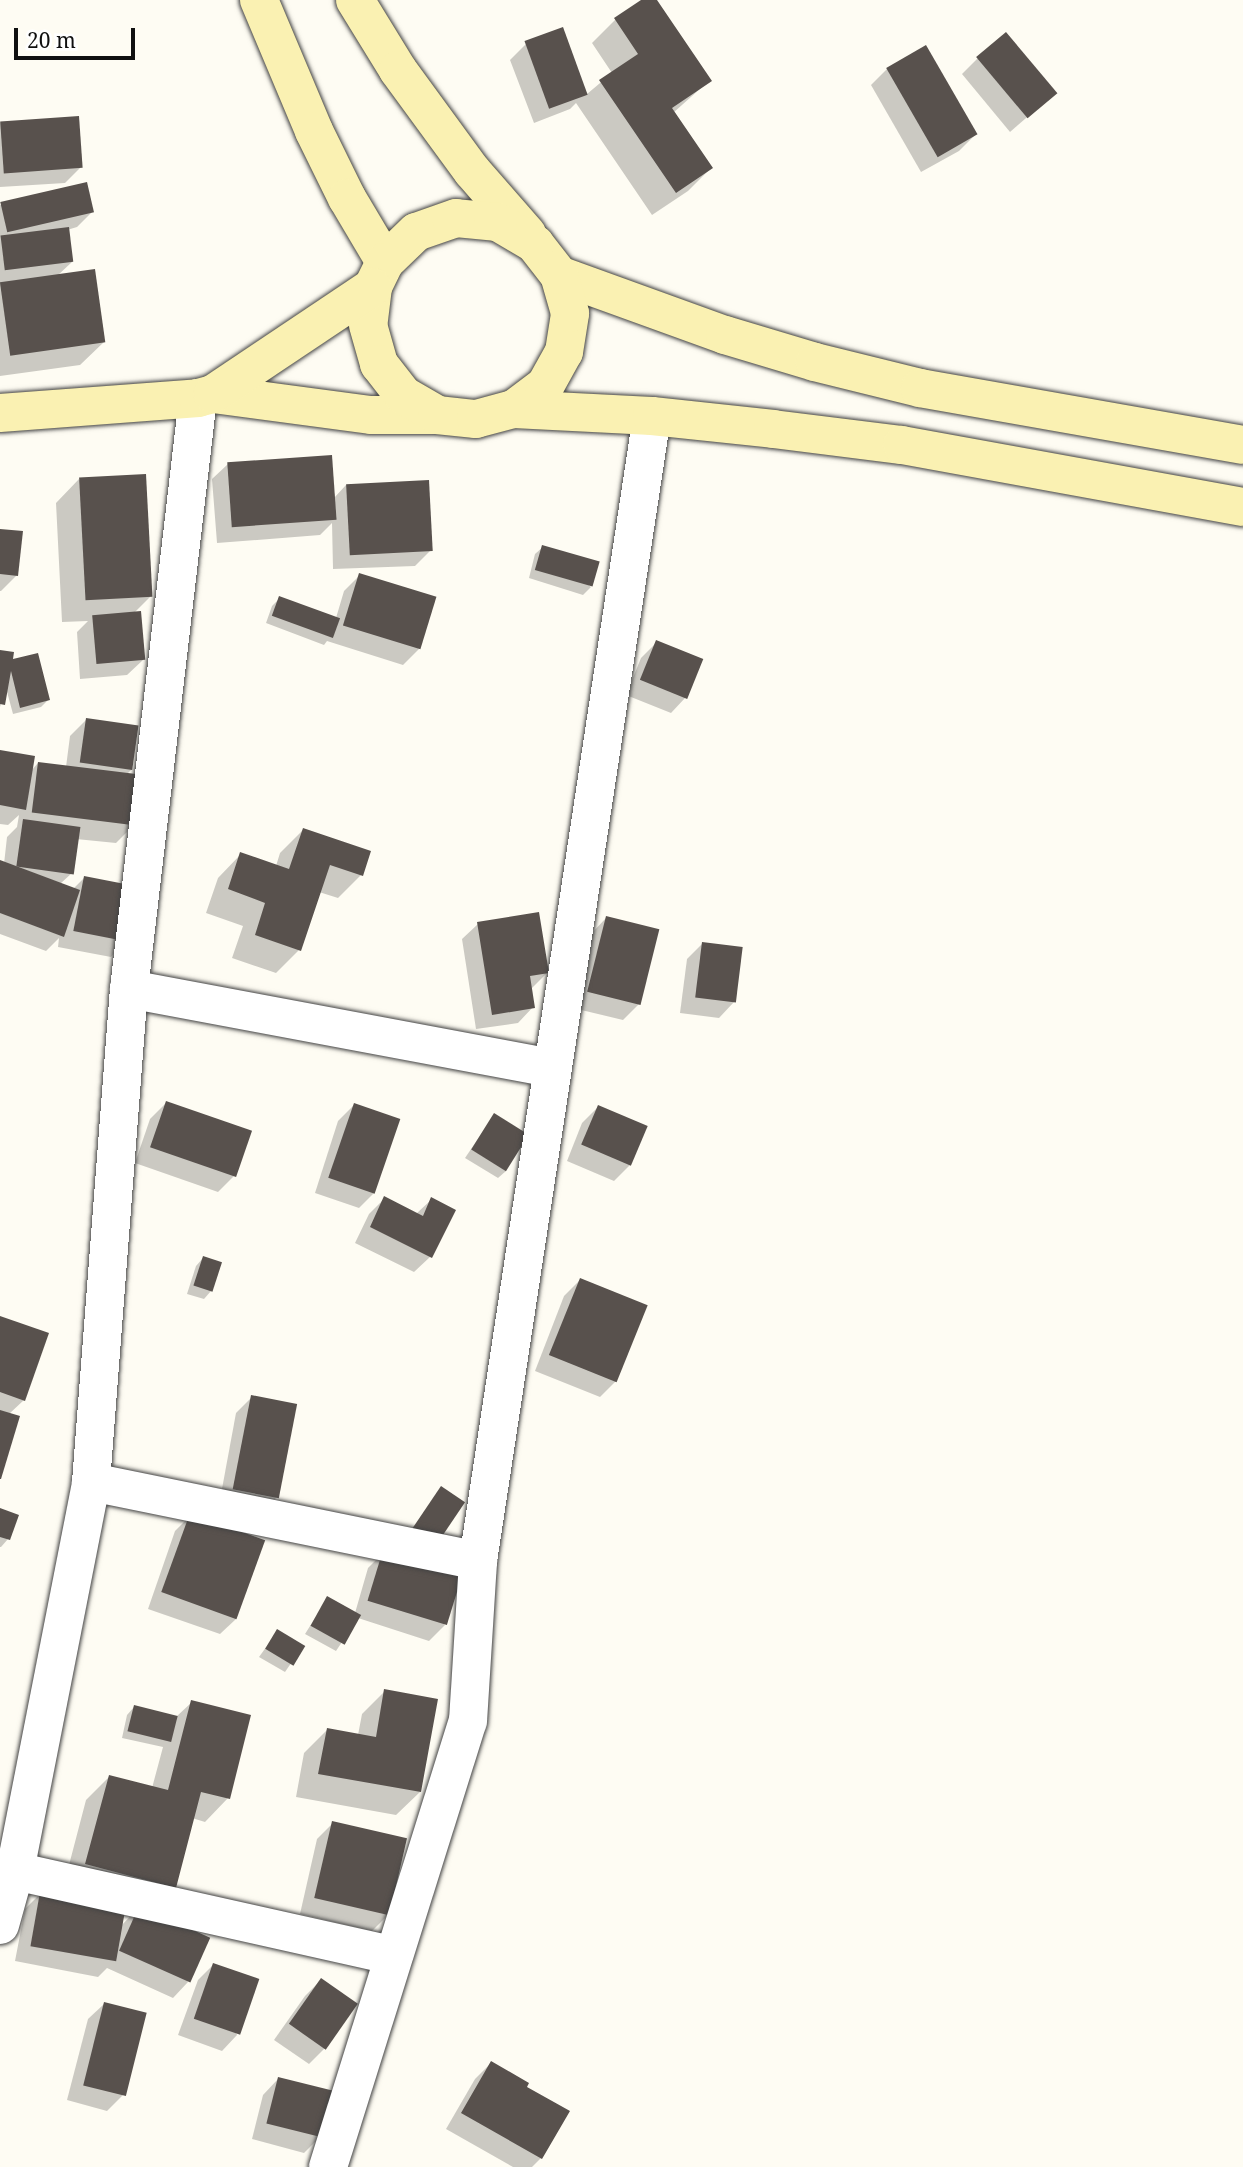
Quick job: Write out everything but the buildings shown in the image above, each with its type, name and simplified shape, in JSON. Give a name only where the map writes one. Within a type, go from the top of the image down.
[{"type":"main road","points":[[259,0],[314,131],[347,198],[379,274],[368,326],[379,364],[403,395],[437,415]]},
{"type":"main road","points":[[355,0],[398,70],[456,148],[559,275],[570,313],[564,352],[545,386],[514,409]]},
{"type":"main road","points":[[205,396],[379,274],[416,232],[456,218],[498,222],[535,243]]},
{"type":"main road","points":[[559,275],[725,335],[828,366],[920,388],[1243,445]]},
{"type":"main road","points":[[0,413],[205,396],[371,415],[437,415],[476,419],[514,409],[652,416],[902,445],[1243,507]]},
{"type":"street","points":[[0,1925],[15,1871],[91,1482],[129,989],[205,396]]},
{"type":"street","points":[[328,2167],[468,1721],[478,1561],[652,416]]},
{"type":"street","points":[[129,989],[553,1068]]},
{"type":"street","points":[[91,1482],[478,1561]]},
{"type":"street","points":[[15,1871],[394,1956]]}]
